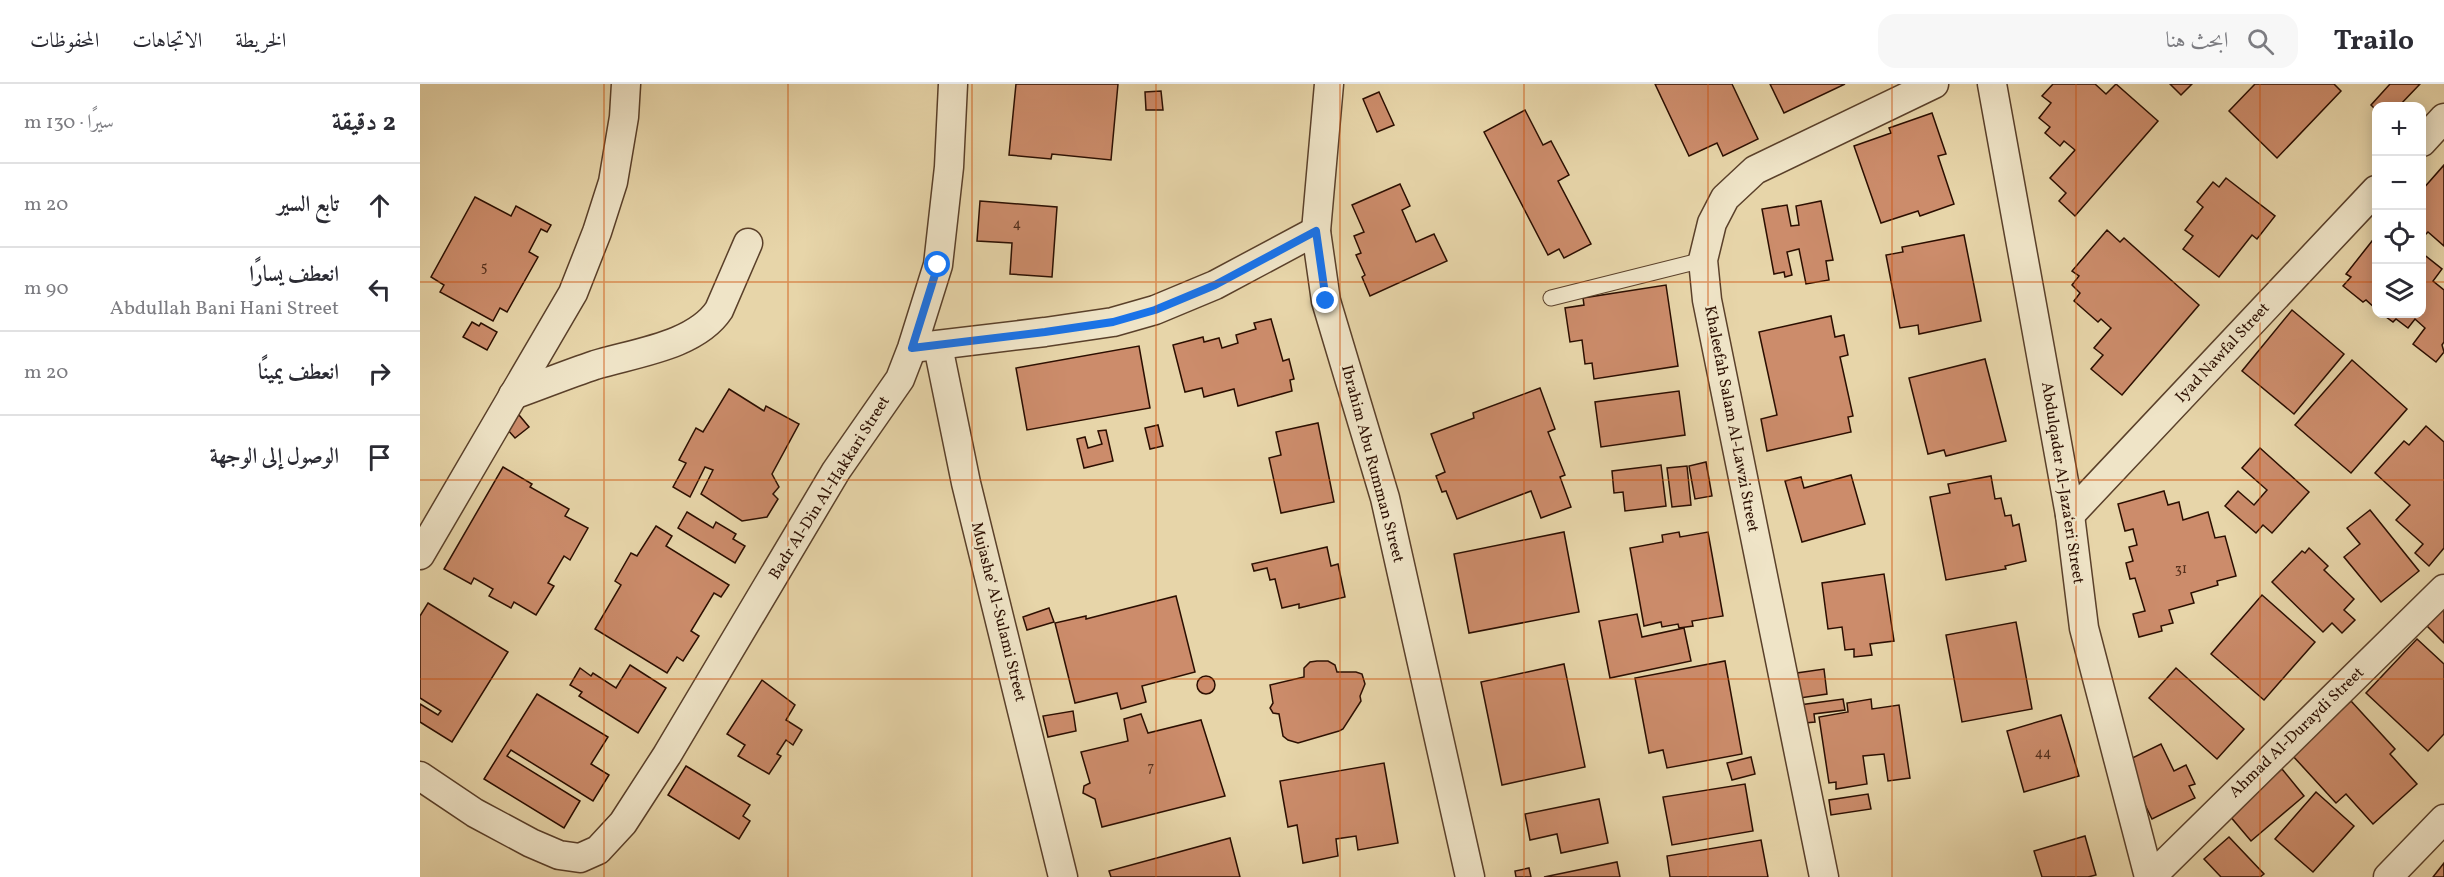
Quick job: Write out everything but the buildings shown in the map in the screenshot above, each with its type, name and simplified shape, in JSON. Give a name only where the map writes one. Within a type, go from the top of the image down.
[{"type":"street","points":[[420,555],[573,292],[597,232],[613,182],[624,117],[626,84]]},
{"type":"street","name":"Badr Al-Din Al-Hakkari Street","points":[[420,776],[475,813],[559,855],[580,858],[598,850],[623,823],[668,755],[836,471],[925,347],[938,265],[949,167],[952,84]]},
{"type":"street","name":"Ibrahim Abu Rumman Street","points":[[1329,84],[1316,231],[1326,301],[1385,498],[1470,877]]},
{"type":"street","name":"Khaleefah Salam Al-Lawzi Street","points":[[1824,877],[1707,300],[1703,260],[1713,223],[1725,198],[1755,170],[1934,84]]},
{"type":"street","name":"Abdulqader Al-Jaza‘eri Street","points":[[1992,84],[2070,515],[2084,628],[2150,877]]},
{"type":"street","points":[[2426,137],[2444,118]]},
{"type":"street","name":"Iyad Nawfal Street","points":[[2070,515],[2372,194]]},
{"type":"street","points":[[925,347],[1113,322],[1155,310],[1215,285],[1316,231]]},
{"type":"street","points":[[513,395],[566,375],[680,340],[698,331],[713,319],[748,243]]},
{"type":"street","name":"Mujashe‘ Al-Sulami Street","points":[[925,347],[966,483],[1063,877]]},
{"type":"street","name":"Ahmad Al-Duraydi Street","points":[[2150,877],[2444,589]]},
{"type":"street","points":[[2388,877],[2444,819]]},
{"type":"lane","points":[[1551,298],[1703,260]]},
{"type":"route","points":[[938,265],[912,348],[1113,322],[1155,310],[1215,285],[1316,231],[1326,301]]}]
